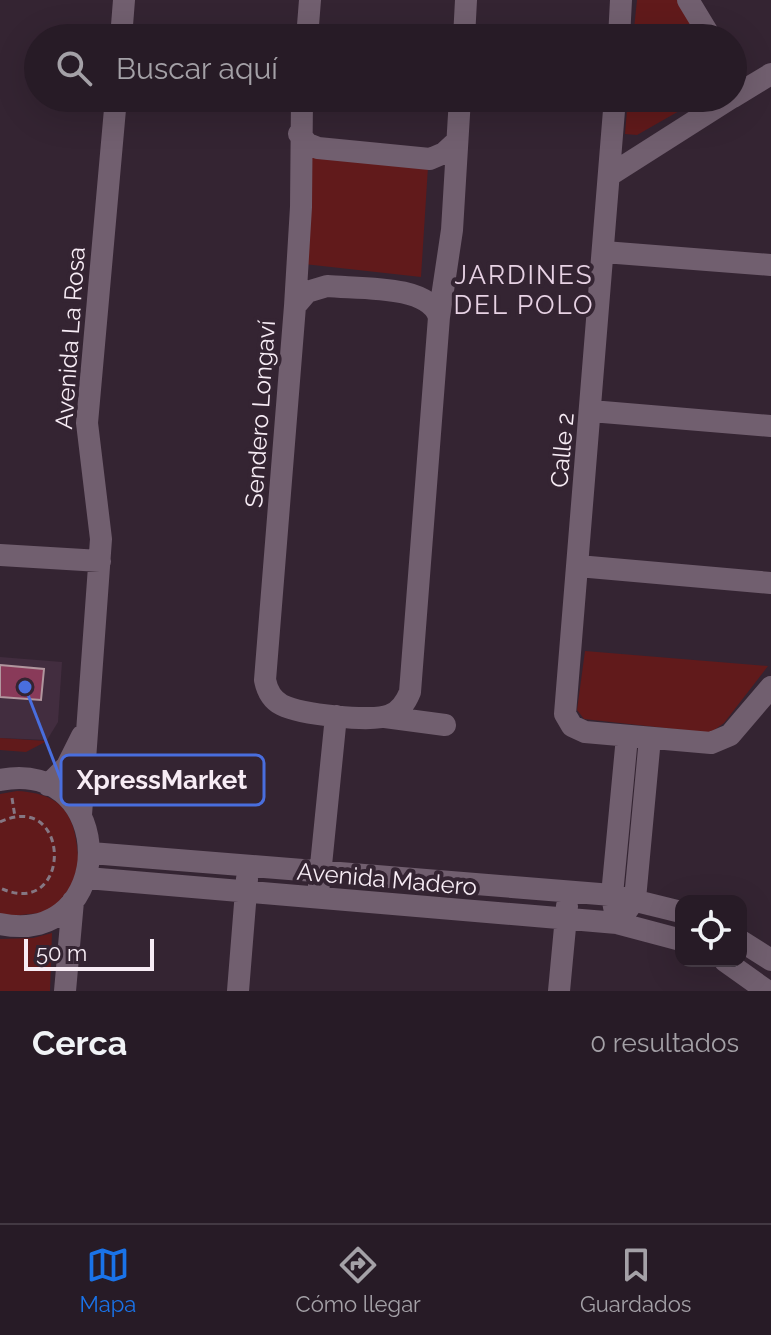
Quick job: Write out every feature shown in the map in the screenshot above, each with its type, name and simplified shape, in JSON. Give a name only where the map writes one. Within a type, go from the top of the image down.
[{"type":"street","points":[[122,24],[124,0]]},
{"type":"street","points":[[308,24],[310,0]]},
{"type":"street","points":[[465,24],[466,0]]},
{"type":"street","points":[[620,24],[621,0]]},
{"type":"street","points":[[688,0],[703,24]]},
{"type":"street","points":[[747,85],[771,74]]},
{"type":"street","name":"Avenida La Rosa","points":[[81,815],[100,561],[100,517],[87,423],[115,112]]},
{"type":"street","points":[[295,306],[301,207],[301,112]]},
{"type":"street","points":[[385,717],[401,707],[410,692],[439,317],[452,230],[459,112]]},
{"type":"street","name":"Calle 2","points":[[614,112],[565,714],[578,730],[711,743],[723,739],[771,687]]},
{"type":"street","points":[[610,175],[703,112]]},
{"type":"street","points":[[299,134],[308,144],[318,148],[430,159],[444,153],[457,141]]},
{"type":"street","points":[[604,252],[768,262]]},
{"type":"street","name":"Sendero Longaví","points":[[439,317],[432,303],[416,294],[327,286],[307,292],[295,306],[265,680],[270,694],[282,705],[336,716],[385,717],[445,725]]},
{"type":"street","points":[[591,411],[771,426]]},
{"type":"street","points":[[0,555],[100,561]]},
{"type":"street","points":[[578,566],[771,583]]},
{"type":"street","points":[[318,899],[336,716]]},
{"type":"street","name":"Avenida La Rosa","points":[[48,785],[67,766],[87,724]]},
{"type":"street","points":[[617,923],[612,895],[627,737]]},
{"type":"street","points":[[617,923],[635,899],[650,738]]},
{"type":"street","points":[[0,780],[18,778],[48,785],[61,793],[81,815],[91,853],[87,878],[73,901],[56,915],[36,924],[0,924]]},
{"type":"street","name":"Avenida Madero","points":[[91,853],[612,895],[675,910]]},
{"type":"street","points":[[238,991],[248,866]]},
{"type":"street","name":"Avenida Madero","points":[[87,878],[617,923],[675,938]]},
{"type":"street","points":[[559,991],[567,892]]},
{"type":"street","points":[[65,991],[73,901]]},
{"type":"street","points":[[747,945],[771,960]]},
{"type":"street","points":[[733,967],[767,991]]},
{"type":"path","points":[[0,822],[15,817],[38,823],[49,832],[56,855],[52,872],[37,889],[20,893],[0,888]]},
{"type":"shaded area","points":[[637,0],[682,0],[696,24],[634,24]]},
{"type":"shaded area","points":[[627,112],[677,112],[637,135],[625,134]]},
{"type":"shaded area","points":[[306,157],[428,167],[421,277],[304,264]]},
{"type":"shaded area","points":[[585,651],[768,666],[724,723],[710,733],[584,719],[577,710]]},
{"type":"shaded area","points":[[0,657],[62,662],[58,722],[47,740],[0,738]]},
{"type":"shaded area","points":[[0,738],[47,741],[26,752],[0,750]]},
{"type":"shaded area","points":[[17,791],[51,799],[62,807],[74,829],[80,876],[50,912],[0,917],[0,794]]},
{"type":"shaded area","points":[[52,933],[50,991],[0,991],[0,939],[33,938]]},
{"type":"building","points":[[0,665],[44,669],[41,700],[0,697]]},
{"type":"place","name":"XpressMarket","points":[[25,687]]},
{"type":"district","name":"JARDINES DEL POLO","points":[[524,290]]}]
